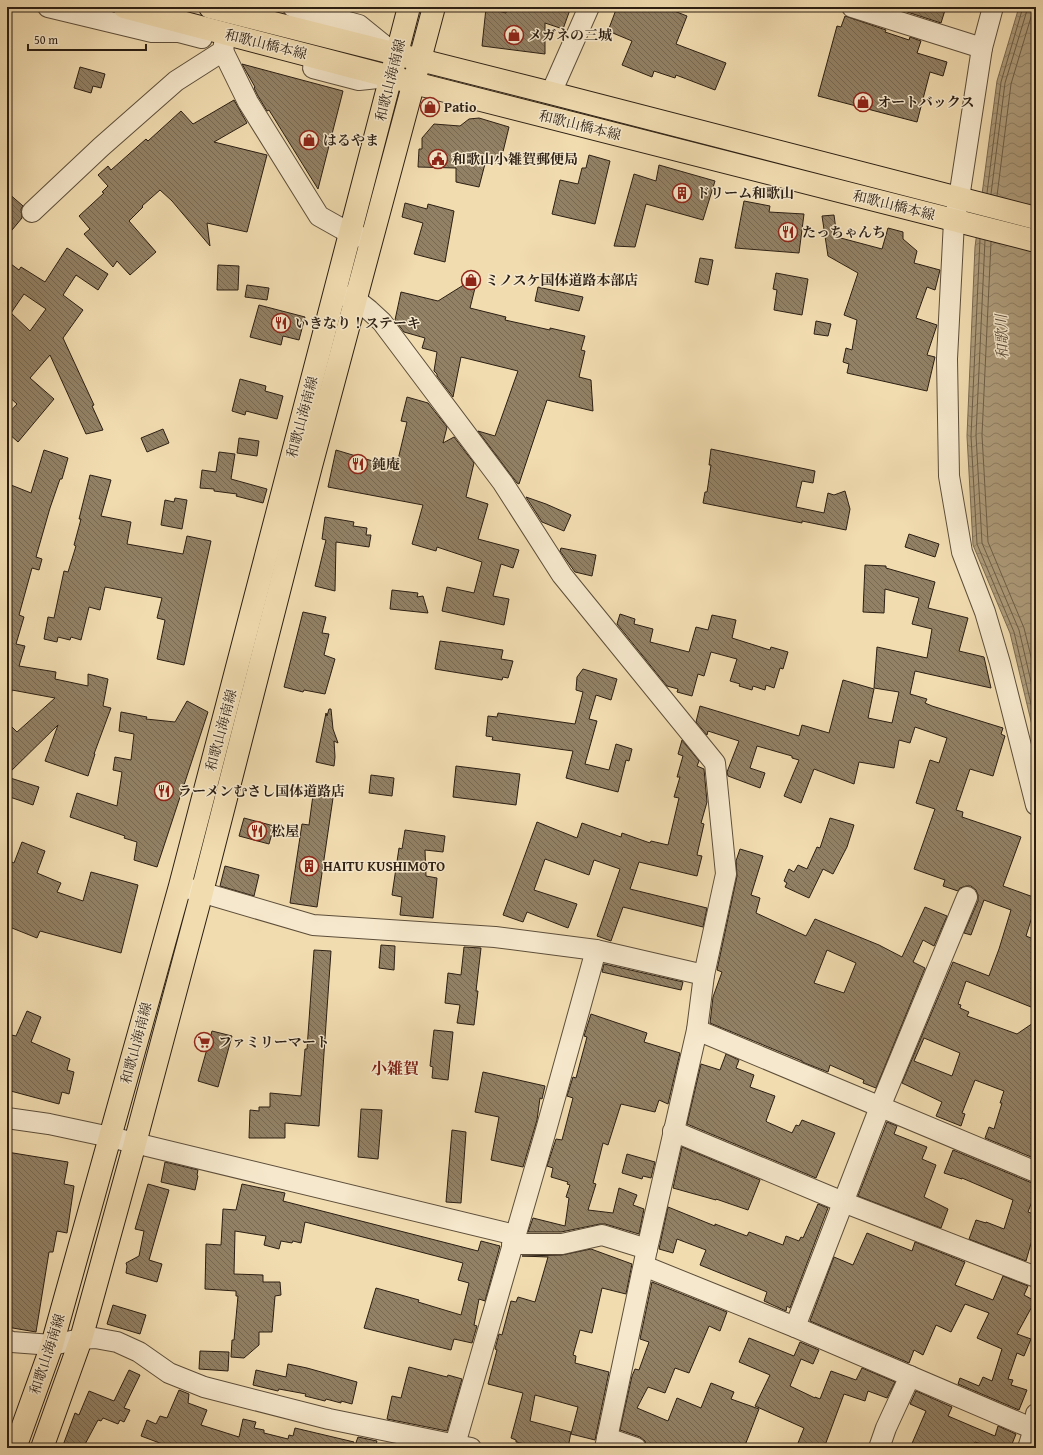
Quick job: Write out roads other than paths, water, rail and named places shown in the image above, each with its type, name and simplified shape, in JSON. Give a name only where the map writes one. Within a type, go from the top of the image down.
[{"type":"main road","name":"和歌山橋本線","points":[[124,7],[414,83],[1036,241]]},
{"type":"main road","name":"和歌山橋本線","points":[[210,7],[1036,218]]},
{"type":"main road","name":"和歌山海南線","points":[[42,1448],[81,1339],[135,1143],[202,892],[311,466],[345,296],[351,234],[409,7]]},
{"type":"main road","name":"和歌山海南線","points":[[15,1448],[52,1345],[345,296],[374,241],[434,7]]},
{"type":"street","points":[[48,7],[152,32],[179,32],[224,47],[359,80],[391,77]]},
{"type":"street","points":[[293,7],[359,25],[396,55]]},
{"type":"street","points":[[551,93],[589,7]]},
{"type":"street","points":[[852,7],[982,48]]},
{"type":"street","points":[[993,7],[982,48],[960,222],[947,359],[949,476],[962,552],[985,612],[1000,663],[1036,805]]},
{"type":"street","points":[[32,212],[101,147],[176,81],[224,47]]},
{"type":"street","points":[[224,47],[248,102],[319,216],[351,234],[374,241]]},
{"type":"street","points":[[345,296],[370,310],[382,322],[503,483],[562,575],[715,763],[726,874],[704,975],[696,1030],[606,1443],[636,1448]]},
{"type":"street","points":[[180,886],[312,925],[495,937],[596,950],[704,975]]},
{"type":"street","points":[[795,1327],[880,1107],[967,897]]},
{"type":"street","points":[[7,1340],[12,1342],[52,1345],[81,1339],[95,1338],[117,1342],[139,1352],[169,1372],[204,1387],[329,1419],[460,1447],[514,1239],[596,950]]},
{"type":"street","points":[[696,1030],[1036,1172]]},
{"type":"street","points":[[7,1118],[49,1124],[110,1137],[514,1239],[562,1244],[602,1235],[795,1327],[910,1376],[1035,1425],[1028,1448]]},
{"type":"street","points":[[673,1131],[843,1202],[1036,1277]]},
{"type":"street","points":[[879,1448],[886,1428],[910,1376]]},
{"type":"water","name":"和歌川","points":[[1019,7],[1036,7],[1036,742],[1010,633],[973,545],[967,436],[975,247],[997,81]]},
{"type":"place","name":"メガネの三城","points":[[514,35]]},
{"type":"place","name":"オートバックス","points":[[863,102]]},
{"type":"place","name":"Patio","points":[[430,107]]},
{"type":"place","name":"はるやま","points":[[309,140]]},
{"type":"place","name":"和歌山小雑賀郵便局","points":[[438,159]]},
{"type":"place","name":"ドリーム和歌山","points":[[682,193]]},
{"type":"place","name":"たっちゃんち","points":[[788,232]]},
{"type":"place","name":"ミノスケ国体道路本部店","points":[[471,280]]},
{"type":"place","name":"いきなり！ステーキ","points":[[281,323]]},
{"type":"place","name":"鈍庵","points":[[358,464]]},
{"type":"place","name":"ラーメンむさし国体道路店","points":[[164,791]]},
{"type":"place","name":"松屋","points":[[257,831]]},
{"type":"place","name":"HAITU KUSHIMOTO","points":[[309,866]]},
{"type":"place","name":"ファミリーマート","points":[[204,1042]]},
{"type":"district","name":"小雑賀","points":[[395,1068]]}]
